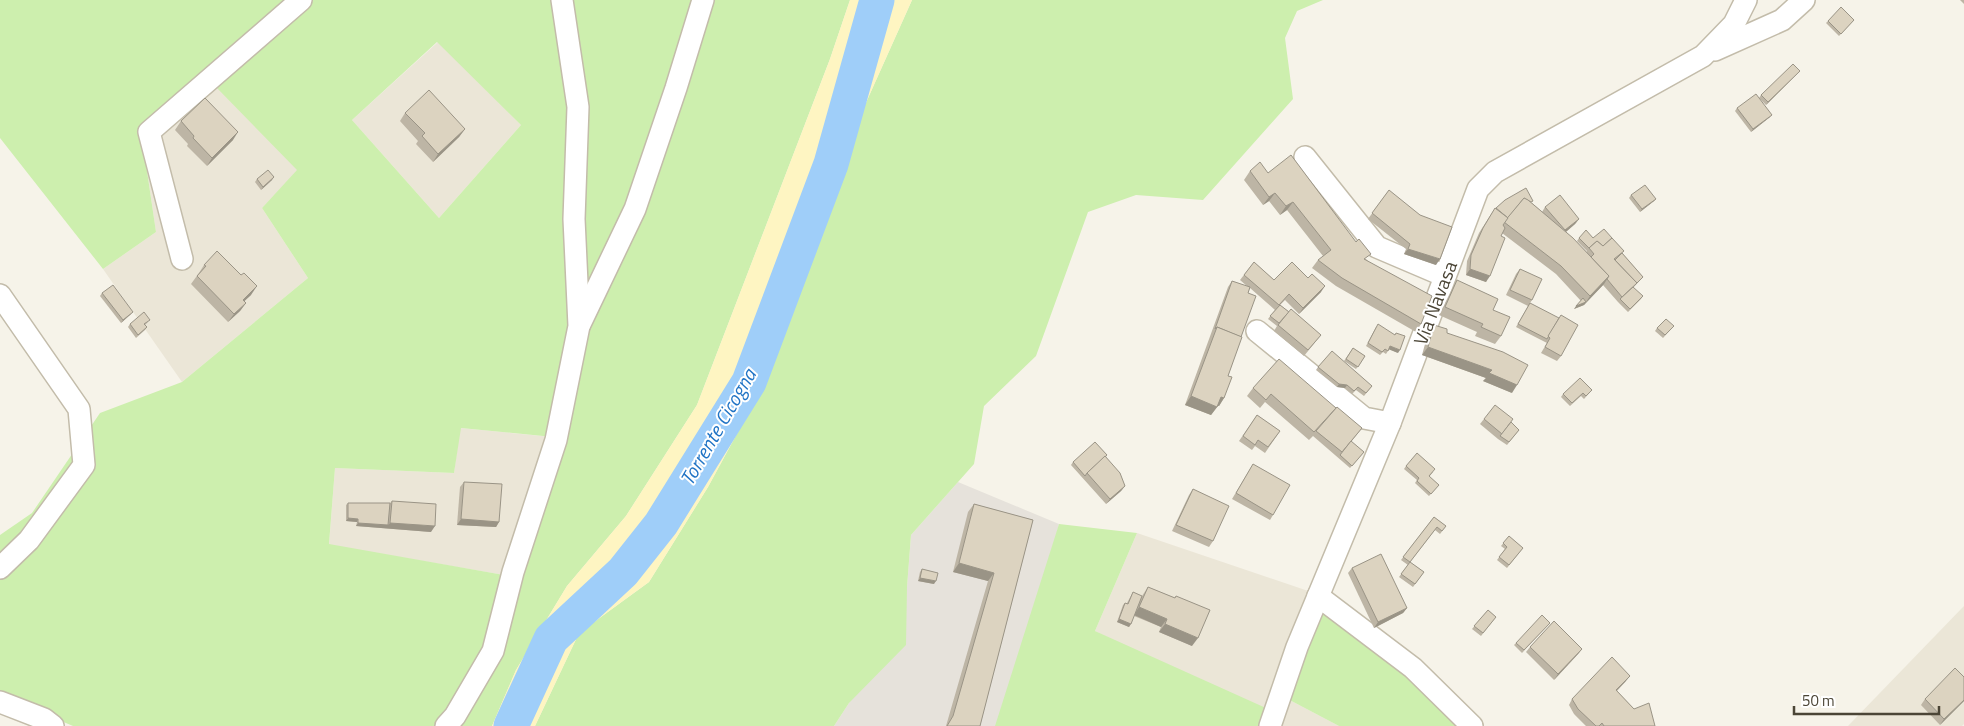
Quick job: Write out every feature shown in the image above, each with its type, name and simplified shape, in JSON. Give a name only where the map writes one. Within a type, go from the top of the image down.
[{"type":"street","points":[[182,259],[149,132],[301,0]]},
{"type":"street","points":[[446,726],[455,716],[493,651],[513,572],[556,440],[579,326],[574,219],[578,107],[562,0]]},
{"type":"street","points":[[579,326],[635,209],[703,0]]},
{"type":"street","name":"Via Navasa","points":[[1270,726],[1297,647],[1390,423],[1478,189],[1495,172],[1703,56],[1734,24],[1746,0]]},
{"type":"street","points":[[1703,56],[1782,20],[1804,0]]},
{"type":"street","points":[[1305,157],[1377,247],[1445,276]]},
{"type":"street","points":[[0,295],[79,409],[84,465],[29,540],[0,568]]},
{"type":"street","points":[[1257,332],[1364,418],[1390,423]]},
{"type":"street","points":[[1318,596],[1413,668],[1472,726]]},
{"type":"street","points":[[0,702],[44,719],[53,726]]},
{"type":"shaded area","points":[[438,42],[521,125],[439,218],[352,120]]},
{"type":"shaded area","points":[[216,86],[298,170],[262,208],[308,278],[182,382],[103,269],[156,232],[143,144]]},
{"type":"shaded area","points":[[460,428],[563,438],[504,575],[329,545],[335,468],[454,473]]},
{"type":"shaded area","points":[[958,482],[1059,524],[1009,726],[834,726],[849,703],[907,587],[911,535]]},
{"type":"shaded area","points":[[1137,533],[1323,596],[1282,696],[1339,726],[1273,726],[1095,631]]},
{"type":"shaded area","points":[[1964,606],[1964,724],[1962,726],[1848,726]]},
{"type":"green space","points":[[0,0],[850,0],[830,59],[697,405],[626,516],[567,586],[516,670],[492,726],[73,726],[0,695],[0,535],[32,513],[100,413],[182,382],[308,278],[262,208],[297,170],[216,87],[143,144],[156,232],[103,269],[0,138]],"holes":[[[437,42],[521,125],[439,218],[352,120]],[[461,428],[563,438],[504,575],[329,544],[335,468],[454,473]]]},
{"type":"green space","points":[[912,0],[1323,0],[1297,11],[1285,38],[1293,99],[1203,200],[1136,195],[1088,212],[1036,356],[984,406],[974,464],[911,535],[907,587],[906,645],[849,703],[834,726],[535,726],[579,633],[649,582],[708,487],[766,380],[860,116]]},
{"type":"green space","points":[[1059,524],[1137,533],[1095,631],[1277,713],[1273,726],[995,726]]},
{"type":"green space","points":[[1323,596],[1476,726],[1339,726],[1282,696]]},
{"type":"sand","points":[[850,0],[912,0],[860,116],[766,380],[708,487],[649,582],[579,633],[535,726],[492,726],[516,670],[567,586],[626,516],[697,405],[830,59]]},
{"type":"building","points":[[1841,7],[1854,20],[1841,34],[1828,21]]},
{"type":"building","points":[[1793,64],[1800,71],[1768,102],[1761,95]]},
{"type":"building","points":[[429,90],[465,129],[438,154],[422,136],[425,133],[405,113]]},
{"type":"building","points":[[1756,94],[1772,115],[1753,129],[1737,108]]},
{"type":"building","points":[[205,98],[238,132],[212,158],[193,138],[194,136],[181,121]]},
{"type":"building","points":[[1291,155],[1356,242],[1359,239],[1371,254],[1364,259],[1432,296],[1421,324],[1342,278],[1318,260],[1331,250],[1293,202],[1286,206],[1275,193],[1269,197],[1250,171],[1260,162],[1268,173]]},
{"type":"building","points":[[268,170],[274,177],[263,187],[257,179]]},
{"type":"building","points":[[1645,185],[1656,199],[1642,209],[1631,195]]},
{"type":"building","points":[[1526,188],[1533,201],[1531,202],[1524,198],[1508,218],[1496,208],[1505,200]]},
{"type":"building","points":[[1389,190],[1420,215],[1452,227],[1440,259],[1408,249],[1410,244],[1372,213]]},
{"type":"building","points":[[1560,195],[1579,219],[1565,230],[1545,207]]},
{"type":"building","points":[[1524,198],[1573,238],[1609,276],[1590,296],[1561,266],[1504,222]]},
{"type":"building","points":[[1495,208],[1508,218],[1503,225],[1505,228],[1501,236],[1505,238],[1490,276],[1470,269],[1471,255],[1483,228]]},
{"type":"building","points":[[1604,229],[1612,238],[1603,246],[1597,241],[1589,248],[1579,238],[1586,230],[1593,238]]},
{"type":"building","points":[[1612,238],[1624,251],[1614,259],[1637,283],[1622,297],[1607,279],[1609,276],[1591,257],[1594,254],[1589,248],[1597,241],[1603,246]]},
{"type":"building","points":[[217,251],[241,275],[244,273],[257,286],[243,300],[246,303],[234,314],[197,276]]},
{"type":"building","points":[[1622,253],[1643,277],[1637,283],[1615,260]]},
{"type":"building","points":[[1254,262],[1274,280],[1292,262],[1308,278],[1312,274],[1325,286],[1303,308],[1289,294],[1279,305],[1244,275]]},
{"type":"building","points":[[1520,269],[1542,279],[1532,300],[1510,290]]},
{"type":"building","points":[[1457,280],[1498,299],[1493,310],[1510,317],[1501,336],[1481,327],[1483,324],[1445,307]]},
{"type":"building","points":[[1232,281],[1250,287],[1248,293],[1256,296],[1241,337],[1217,327],[1215,329]]},
{"type":"building","points":[[113,285],[133,312],[123,320],[102,293]]},
{"type":"building","points":[[1633,287],[1643,296],[1630,309],[1620,299]]},
{"type":"building","points":[[1583,298],[1586,302],[1576,306]]},
{"type":"building","points":[[1530,303],[1559,318],[1547,339],[1518,324]]},
{"type":"building","points":[[1280,305],[1289,312],[1279,323],[1270,316]]},
{"type":"building","points":[[1291,309],[1321,335],[1308,350],[1278,325]]},
{"type":"building","points":[[144,312],[150,320],[144,324],[147,327],[138,335],[130,324]]},
{"type":"building","points":[[1561,315],[1578,325],[1561,356],[1545,347],[1550,338],[1548,336]]},
{"type":"building","points":[[1666,319],[1674,326],[1665,335],[1657,328]]},
{"type":"building","points":[[1378,324],[1395,335],[1396,333],[1405,336],[1400,350],[1390,346],[1388,351],[1385,349],[1382,352],[1368,343]]},
{"type":"building","points":[[1434,325],[1447,329],[1447,333],[1503,352],[1528,365],[1517,385],[1489,373],[1492,370],[1428,347]]},
{"type":"building","points":[[1217,327],[1242,337],[1228,376],[1232,377],[1224,398],[1221,397],[1217,407],[1191,396]]},
{"type":"building","points":[[1353,348],[1365,356],[1358,367],[1346,359]]},
{"type":"building","points":[[1332,351],[1372,386],[1366,393],[1358,387],[1354,391],[1347,385],[1339,384],[1318,367]]},
{"type":"building","points":[[1279,359],[1336,408],[1314,432],[1271,394],[1266,400],[1253,388]]},
{"type":"building","points":[[1580,378],[1592,390],[1586,396],[1583,393],[1572,403],[1563,394]]},
{"type":"building","points":[[1495,405],[1513,419],[1502,434],[1484,419]]},
{"type":"building","points":[[1337,407],[1362,428],[1342,452],[1316,431]]},
{"type":"building","points":[[1257,415],[1280,431],[1268,447],[1258,440],[1255,445],[1243,436]]},
{"type":"building","points":[[1511,422],[1519,430],[1509,442],[1500,436]]},
{"type":"building","points":[[1351,441],[1364,452],[1352,466],[1340,455]]},
{"type":"building","points":[[1095,442],[1107,455],[1085,476],[1073,462]]},
{"type":"building","points":[[1417,453],[1435,469],[1429,476],[1439,485],[1431,494],[1417,481],[1419,478],[1406,466]]},
{"type":"building","points":[[1105,456],[1120,473],[1125,486],[1110,499],[1087,473]]},
{"type":"building","points":[[1253,464],[1290,485],[1273,515],[1236,493]]},
{"type":"building","points":[[464,482],[502,484],[499,522],[461,519]]},
{"type":"building","points":[[1193,489],[1229,506],[1213,541],[1176,525]]},
{"type":"building","points":[[392,501],[436,504],[435,526],[390,523]]},
{"type":"building","points":[[348,503],[390,503],[388,525],[358,523],[358,519],[348,518]]},
{"type":"building","points":[[974,504],[1033,520],[980,726],[947,726],[953,716],[994,573],[959,563]]},
{"type":"building","points":[[1434,517],[1446,526],[1442,531],[1437,527],[1410,562],[1403,557]]},
{"type":"building","points":[[1509,536],[1523,548],[1509,565],[1499,557],[1507,547],[1503,543]]},
{"type":"building","points":[[1381,554],[1407,608],[1378,622],[1352,568]]},
{"type":"building","points":[[1410,562],[1424,572],[1415,584],[1401,574]]},
{"type":"building","points":[[922,569],[938,573],[936,581],[920,578]]},
{"type":"building","points":[[1148,587],[1210,610],[1198,638],[1165,624],[1167,619],[1139,607]]},
{"type":"building","points":[[1133,592],[1142,596],[1131,624],[1119,619],[1125,603],[1128,604]]},
{"type":"building","points":[[1488,610],[1496,617],[1483,633],[1474,626]]},
{"type":"building","points":[[1542,615],[1550,623],[1524,650],[1516,643]]},
{"type":"building","points":[[1554,621],[1582,649],[1558,674],[1530,647]]},
{"type":"building","points":[[1612,657],[1630,676],[1616,690],[1634,709],[1649,703],[1655,726],[1604,726],[1602,723],[1596,726],[1578,709],[1572,699]]},
{"type":"building","points":[[1955,668],[1964,677],[1964,700],[1944,719],[1925,699]]},
{"type":"waterway","name":"Torrente Cicogna","points":[[511,726],[551,639],[623,572],[661,524],[749,382],[831,164],[877,0]]}]
